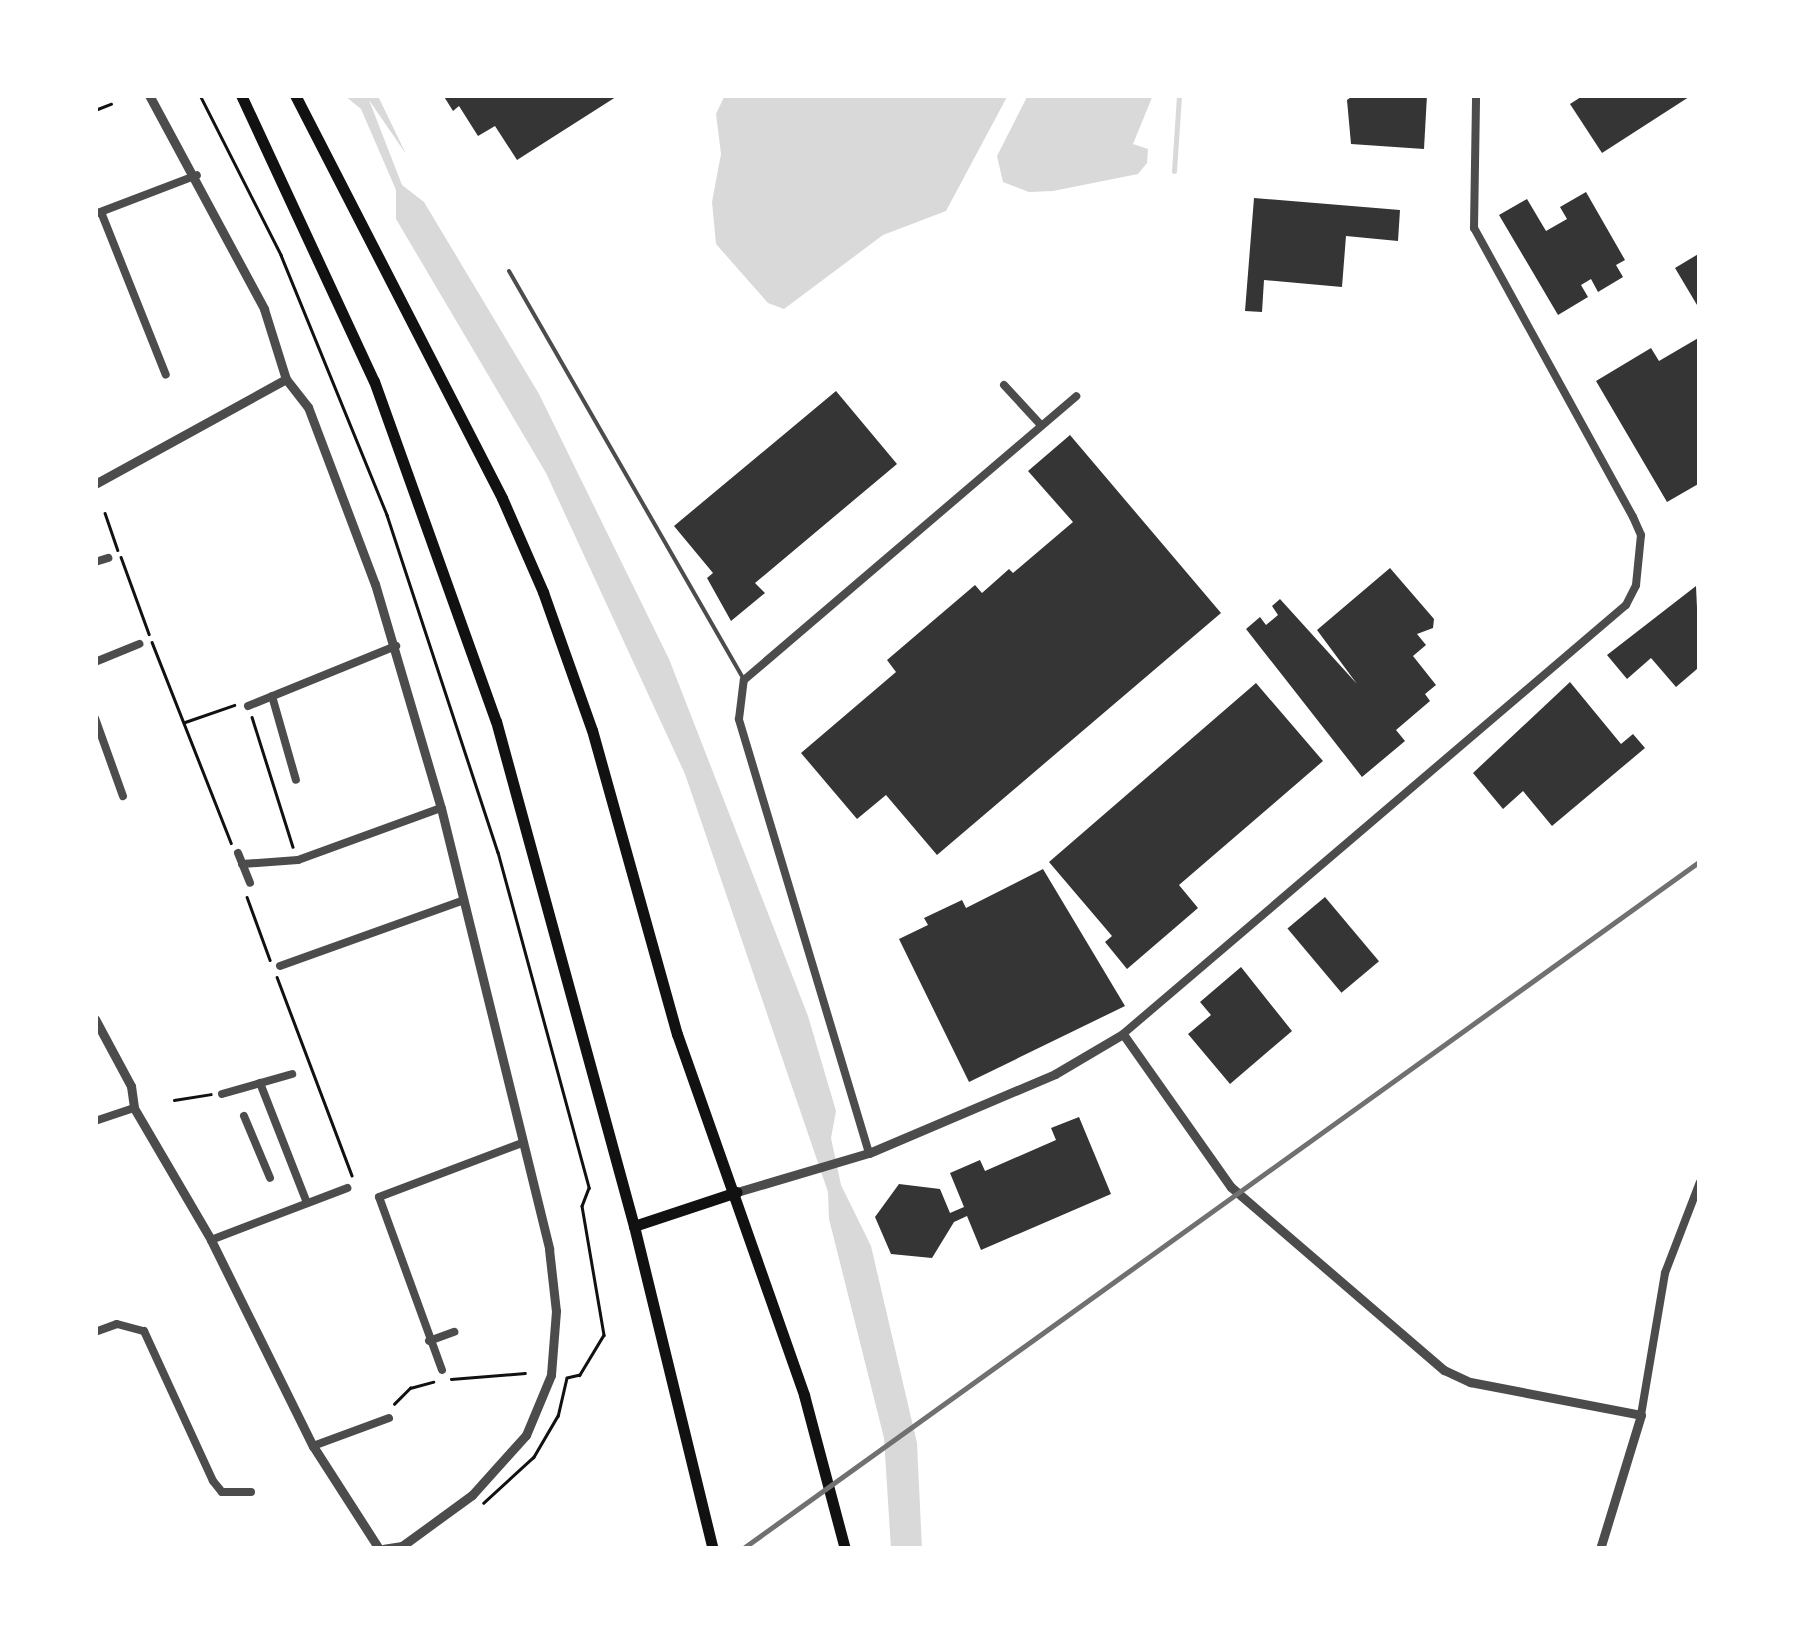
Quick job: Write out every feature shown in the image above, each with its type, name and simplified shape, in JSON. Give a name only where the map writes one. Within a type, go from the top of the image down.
[{"type":"highway","points":[[241,95],[374,381],[440,556],[496,721],[634,1226],[713,1549]]},
{"type":"highway","points":[[295,95],[502,498],[543,592],[592,730],[677,1034],[737,1192],[823,1456],[845,1549]]},
{"type":"highway","points":[[634,1226],[737,1192]]},
{"type":"street","points":[[95,1018],[131,1086],[134,1108],[211,1240],[313,1446],[382,1549],[402,1546],[502,1467],[526,1435],[551,1375],[554,1280],[464,900],[396,646],[308,407],[286,379],[264,309],[196,175],[149,95]]},
{"type":"street","points":[[737,1192],[869,1153],[1055,1074],[1123,1034],[1626,606],[1636,585],[1641,536],[1634,517],[1474,228],[1476,95]]},
{"type":"street","points":[[166,375],[98,213],[196,175]]},
{"type":"street","points":[[95,484],[286,379]]},
{"type":"street","points":[[1004,385],[1040,424]]},
{"type":"street","points":[[869,1153],[740,719],[744,680],[1076,396]]},
{"type":"street","points":[[95,562],[108,558]]},
{"type":"street","points":[[95,662],[138,644]]},
{"type":"street","points":[[248,706],[396,646]]},
{"type":"street","points":[[272,696],[296,780]]},
{"type":"street","points":[[95,718],[123,796]]},
{"type":"street","points":[[242,864],[298,860],[441,808]]},
{"type":"street","points":[[238,853],[250,883]]},
{"type":"street","points":[[280,966],[464,900]]},
{"type":"street","points":[[1123,1034],[1230,1187],[1444,1370],[1490,1386],[1641,1415]]},
{"type":"street","points":[[222,1094],[292,1074]]},
{"type":"street","points":[[260,1083],[307,1203]]},
{"type":"street","points":[[95,1121],[134,1108]]},
{"type":"street","points":[[244,1116],[270,1178]]},
{"type":"street","points":[[262,1152],[282,1139]]},
{"type":"street","points":[[442,1370],[380,1197],[522,1144]]},
{"type":"street","points":[[1600,1549],[1641,1415],[1665,1273],[1700,1182]]},
{"type":"street","points":[[211,1240],[351,1185]]},
{"type":"street","points":[[95,1332],[116,1324],[144,1331],[213,1481],[222,1492],[251,1492]]},
{"type":"street","points":[[430,1341],[454,1332]]},
{"type":"street","points":[[313,1446],[389,1418]]},
{"type":"lane","points":[[508,272],[744,680]]},
{"type":"path","points":[[200,95],[346,401],[498,852],[589,1188],[582,1206],[605,1329],[580,1375]]},
{"type":"path","points":[[95,110],[111,104]]},
{"type":"path","points":[[105,514],[221,828],[238,853]]},
{"type":"path","points":[[183,723],[242,702],[248,706],[298,860]]},
{"type":"path","points":[[250,883],[244,889],[351,1185]]},
{"type":"path","points":[[174,1100],[222,1094]]},
{"type":"path","points":[[389,1418],[387,1412],[410,1388],[525,1373]]},
{"type":"shaded area","points":[[344,95],[378,96],[406,154],[369,100],[402,185],[424,202],[539,394],[669,659],[808,1016],[836,1111],[831,1138],[841,1185],[871,1246],[917,1443],[922,1549],[891,1549],[884,1438],[829,1219],[828,1192],[685,774],[546,473],[396,219],[396,190],[361,109]]},
{"type":"shaded area","points":[[725,95],[1008,95],[946,211],[883,235],[784,309],[768,303],[716,244],[712,202],[721,154],[716,114]]},
{"type":"shaded area","points":[[1028,95],[1153,95],[1133,144],[1148,149],[1147,163],[1138,174],[1053,191],[1029,192],[1003,182],[997,156]]},
{"type":"building","points":[[443,95],[619,95],[517,160],[495,126],[478,136],[459,106],[453,111]]},
{"type":"building","points":[[1354,95],[1427,95],[1424,149],[1351,144],[1347,100]]},
{"type":"building","points":[[1584,95],[1692,95],[1602,153],[1570,104]]},
{"type":"building","points":[[1586,192],[1625,260],[1616,265],[1623,277],[1598,292],[1591,279],[1581,285],[1588,297],[1558,315],[1499,215],[1527,199],[1546,231],[1567,219],[1560,207]]},
{"type":"building","points":[[1254,198],[1400,210],[1398,241],[1346,236],[1342,287],[1264,280],[1262,312],[1245,311]]},
{"type":"building","points":[[1700,253],[1700,310],[1675,268]]},
{"type":"building","points":[[1700,337],[1700,483],[1667,502],[1596,381],[1651,348],[1659,361]]},
{"type":"building","points":[[836,391],[897,464],[755,583],[765,593],[731,621],[707,578],[713,573],[674,526]]},
{"type":"building","points":[[1070,435],[1221,613],[937,855],[886,795],[857,819],[801,753],[896,672],[887,660],[975,585],[982,593],[1009,569],[1013,573],[1073,522],[1028,471]]},
{"type":"building","points":[[1390,568],[1434,619],[1433,628],[1417,634],[1426,645],[1413,656],[1436,685],[1425,694],[1430,701],[1396,730],[1405,741],[1362,777],[1246,629],[1260,617],[1266,625],[1278,615],[1272,606],[1280,599],[1357,684],[1317,630]]},
{"type":"building","points":[[1696,586],[1700,673],[1697,669],[1676,687],[1651,658],[1627,679],[1607,655]]},
{"type":"building","points":[[1570,682],[1621,744],[1633,734],[1645,748],[1552,826],[1523,791],[1503,809],[1473,773]]},
{"type":"building","points":[[1256,683],[1323,761],[1179,885],[1198,908],[1127,969],[1105,942],[1112,936],[1049,862]]},
{"type":"building","points":[[1043,869],[1125,1006],[969,1082],[899,939],[928,925],[924,918],[962,900],[966,908]]},
{"type":"building","points":[[1325,897],[1379,961],[1341,993],[1287,928]]},
{"type":"building","points":[[1241,967],[1292,1031],[1230,1084],[1188,1034],[1211,1015],[1200,1002]]},
{"type":"building","points":[[1079,1117],[1111,1194],[981,1250],[967,1216],[954,1222],[932,1258],[891,1254],[875,1217],[899,1184],[940,1189],[950,1213],[964,1207],[950,1173],[980,1160],[985,1171],[1056,1140],[1051,1128]]},
{"type":"waterway","points":[[1174,171],[1179,95]]},
{"type":"railway","points":[[742,1549],[1700,861]]}]
